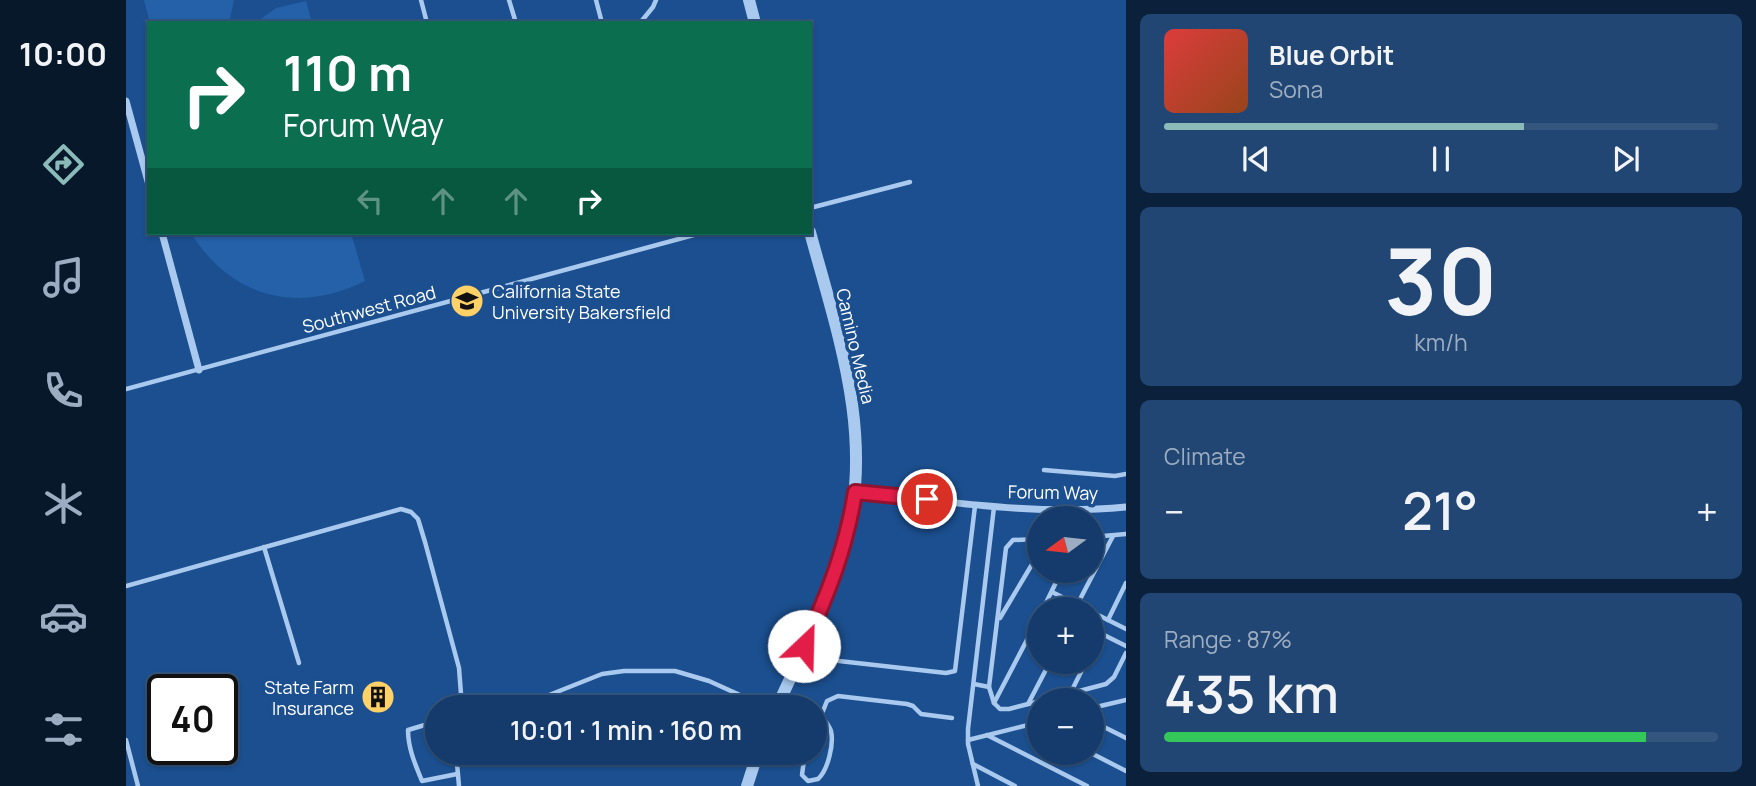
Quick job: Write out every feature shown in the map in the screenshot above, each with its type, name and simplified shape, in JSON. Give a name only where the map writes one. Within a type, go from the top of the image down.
[{"type":"street","points":[[749,0],[754,21]]},
{"type":"street","points":[[126,101],[147,178]]},
{"type":"street","points":[[163,235],[199,370]]},
{"type":"street","name":"Camino Media","points":[[782,695],[835,574],[850,522],[855,492],[857,452],[853,401],[811,235]]},
{"type":"street","name":"Forum Way","points":[[855,492],[1027,509]]},
{"type":"street","name":"Forum Way","points":[[1104,512],[1126,507]]},
{"type":"street","points":[[747,786],[754,765]]},
{"type":"lane","points":[[421,0],[426,21]]},
{"type":"lane","points":[[509,0],[515,21]]},
{"type":"lane","points":[[596,0],[601,21]]},
{"type":"lane","points":[[642,21],[656,0]]},
{"type":"lane","points":[[812,207],[910,182]]},
{"type":"lane","name":"Southwest Road","points":[[126,389],[694,235]]},
{"type":"lane","points":[[1044,470],[1115,476],[1126,474]]},
{"type":"lane","points":[[804,646],[839,661],[946,673],[956,671],[975,505]]},
{"type":"lane","points":[[978,786],[968,740],[994,507]]},
{"type":"lane","points":[[126,586],[401,509],[411,512],[418,519],[459,668],[461,695]]},
{"type":"lane","points":[[1104,536],[1126,534]]},
{"type":"lane","points":[[1081,597],[1113,536]]},
{"type":"lane","points":[[1027,539],[1013,540],[1006,548],[989,687],[994,704],[1000,709],[1027,704]]},
{"type":"lane","points":[[264,547],[299,663]]},
{"type":"lane","points":[[998,622],[1027,573]]},
{"type":"lane","points":[[1049,597],[1056,583]]},
{"type":"lane","points":[[1108,620],[1126,583]]},
{"type":"lane","points":[[1052,592],[1062,597]]},
{"type":"lane","points":[[1104,618],[1126,629]]},
{"type":"lane","points":[[1104,634],[1126,646]]},
{"type":"lane","points":[[994,704],[1027,640]]},
{"type":"lane","points":[[1090,688],[1106,684],[1114,677],[1126,653]]},
{"type":"lane","points":[[549,695],[602,674],[649,671],[675,671],[709,681],[740,695]]},
{"type":"lane","points":[[974,684],[989,687]]},
{"type":"lane","points":[[827,701],[838,696],[907,704],[921,714],[952,718]]},
{"type":"lane","points":[[1104,705],[1126,700]]},
{"type":"lane","points":[[827,724],[831,738],[827,760]]},
{"type":"lane","points":[[425,725],[408,730],[408,741],[422,781],[457,774]]},
{"type":"lane","points":[[968,740],[1027,725]]},
{"type":"lane","points":[[1104,726],[1126,738]]},
{"type":"lane","points":[[988,735],[1087,786]]},
{"type":"lane","points":[[126,740],[138,786]]},
{"type":"lane","points":[[1104,760],[1126,771]]},
{"type":"lane","points":[[973,764],[1016,786]]},
{"type":"lane","points":[[457,765],[459,786]]},
{"type":"lane","points":[[803,765],[802,775],[808,781],[818,779],[826,765]]},
{"type":"shaded area","points":[[144,0],[234,0],[229,21],[149,21]]},
{"type":"shaded area","points":[[306,1],[311,21],[258,21],[276,8]]},
{"type":"shaded area","points":[[192,235],[352,235],[365,281],[315,297],[291,298],[268,294],[246,285],[225,272],[207,255]]},
{"type":"place","name":"California State University Bakersfield","points":[[467,301]]},
{"type":"place","name":"State Farm Insurance","points":[[378,697]]},
{"type":"route","points":[[804,646],[845,545],[855,492],[927,499]]}]
